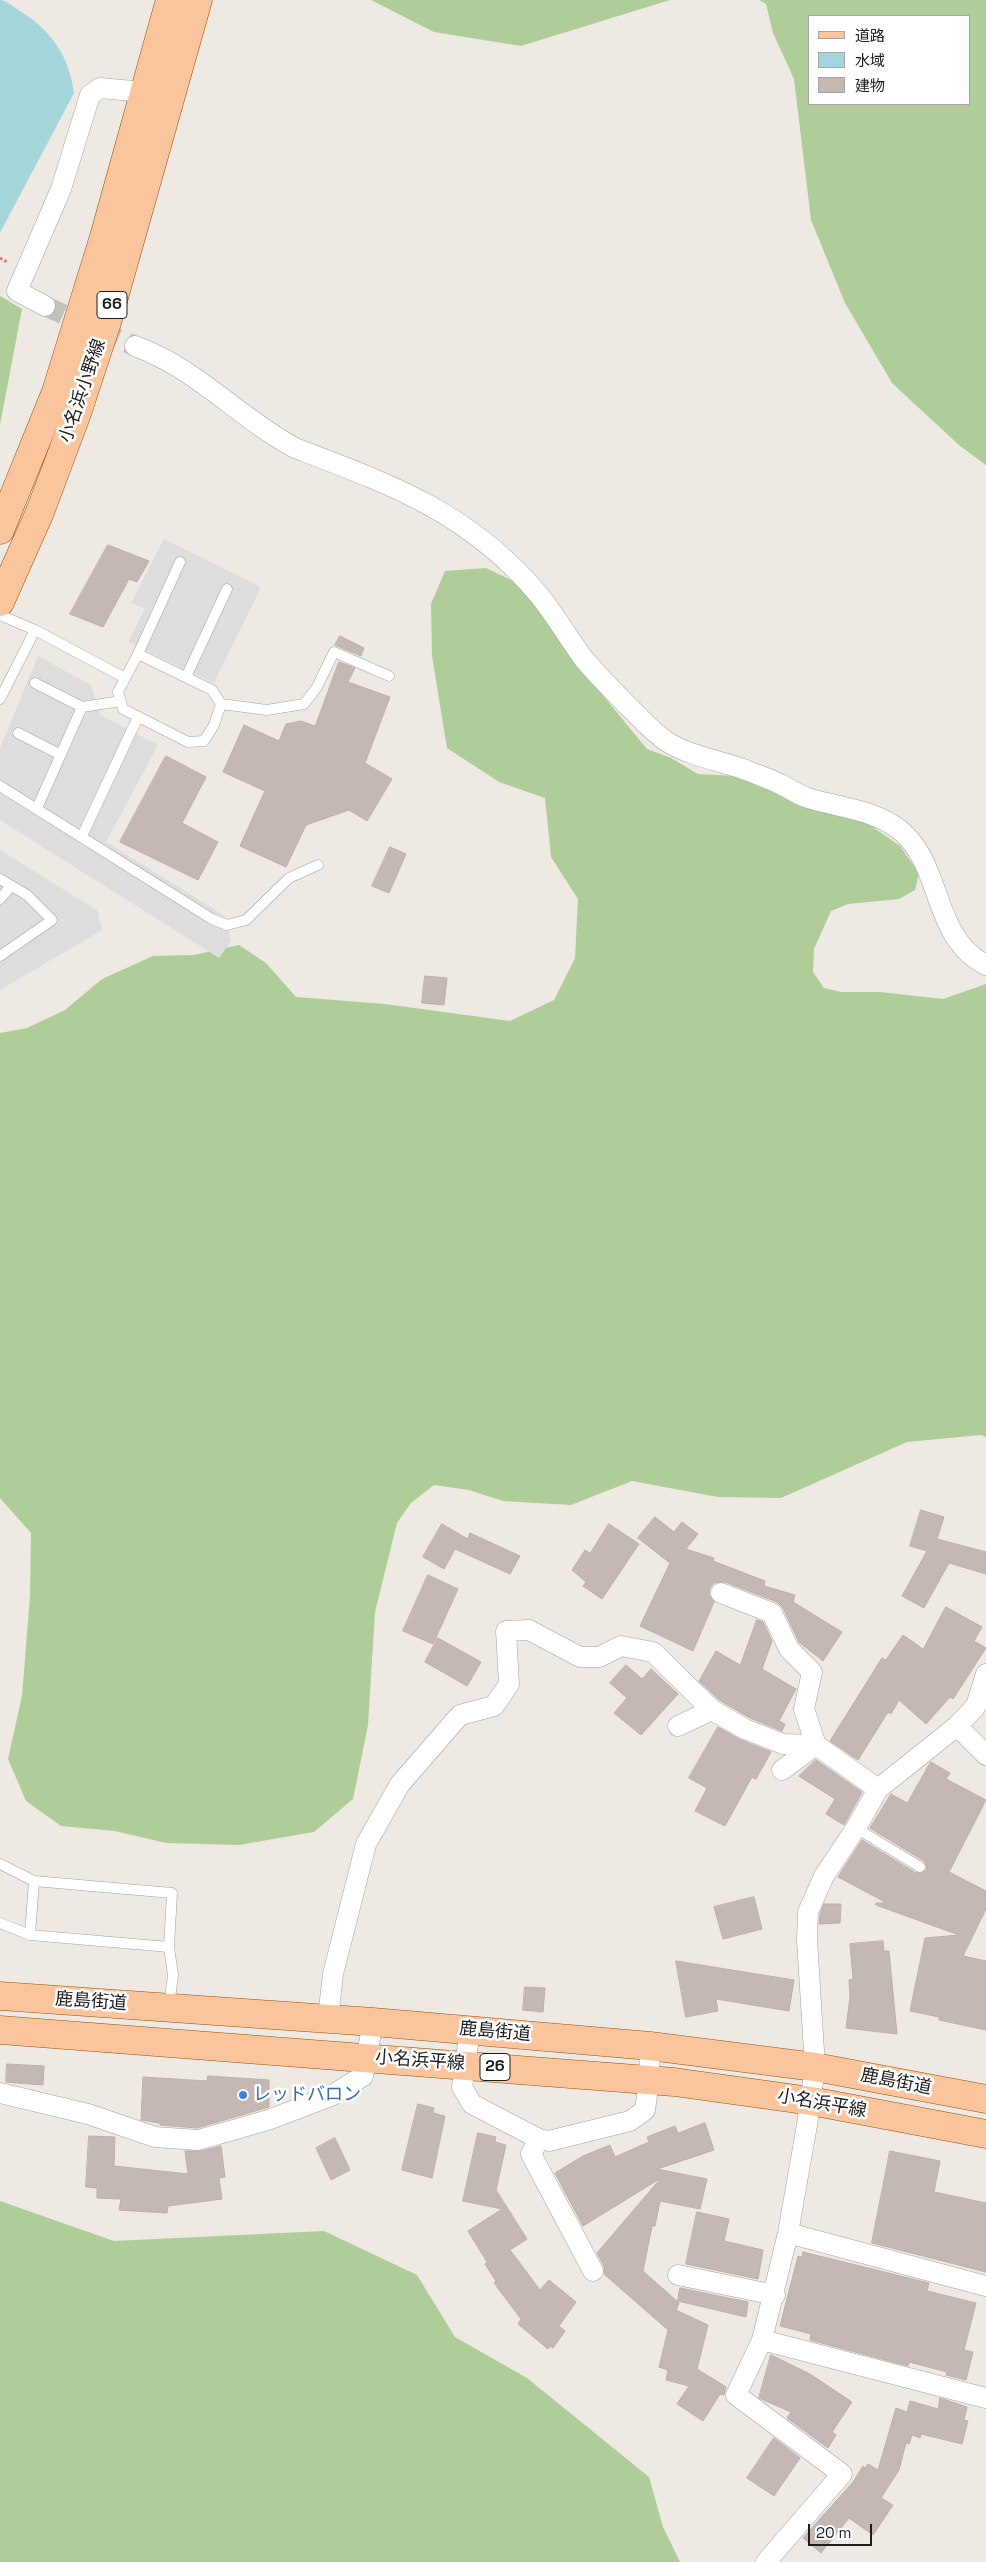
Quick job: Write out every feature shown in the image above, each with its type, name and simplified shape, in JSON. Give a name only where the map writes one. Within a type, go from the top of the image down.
[{"type":"main road","name":"小名浜小野線","points":[[0,530],[56,392],[104,237],[170,0]]},
{"type":"main road","name":"小名浜小野線","points":[[0,602],[40,512],[98,350],[198,0]]},
{"type":"main road","name":"鹿島街道","points":[[0,1996],[328,2018],[650,2046],[814,2067],[986,2099]]},
{"type":"main road","name":"小名浜平線","points":[[0,2030],[465,2064],[649,2080],[810,2101],[986,2134]]},
{"type":"street","points":[[45,306],[17,291],[61,189],[90,95],[100,88],[144,92]]},
{"type":"street","points":[[135,346],[162,356],[238,409],[277,439],[294,448],[387,483],[463,524],[493,548],[539,595],[585,659],[626,704],[665,740],[689,753],[734,766],[777,782],[807,798],[878,816],[900,831],[917,847],[929,872],[944,919],[965,948],[986,965]]},
{"type":"street","points":[[721,1593],[772,1613],[789,1649],[812,1672],[804,1709],[816,1745]]},
{"type":"street","points":[[328,2018],[333,1974],[366,1844],[400,1784],[460,1715],[494,1706],[509,1684],[506,1632],[529,1630],[580,1657],[600,1657],[621,1646],[652,1652],[712,1710],[745,1729],[783,1744],[816,1745],[878,1789]]},
{"type":"street","points":[[766,2562],[842,2474],[736,2395],[762,2340],[774,2295],[788,2233],[810,2101],[814,2067],[807,1940],[808,1912],[824,1876],[856,1828],[878,1789],[957,1726],[976,1706],[986,1674]]},
{"type":"street","points":[[678,1726],[712,1710]]},
{"type":"street","points":[[957,1726],[986,1755]]},
{"type":"street","points":[[782,1770],[816,1745]]},
{"type":"street","points":[[0,2093],[88,2114],[155,2137],[198,2140],[268,2120],[331,2096],[363,2076],[373,2022]]},
{"type":"street","points":[[470,2030],[462,2087],[472,2104],[548,2141],[630,2121],[645,2110],[649,2080],[650,2046]]},
{"type":"street","points":[[539,2138],[531,2154],[593,2271]]},
{"type":"street","points":[[788,2233],[986,2286]]},
{"type":"street","points":[[678,2275],[774,2295]]},
{"type":"street","points":[[762,2340],[986,2398]]},
{"type":"lane","points":[[138,654],[212,690],[220,704],[214,725],[204,741],[188,742],[138,717],[124,709],[118,692],[138,654],[180,562]]},
{"type":"lane","points":[[186,677],[227,588]]},
{"type":"lane","points":[[0,615],[35,630],[125,678]]},
{"type":"lane","points":[[0,699],[35,630]]},
{"type":"lane","points":[[220,704],[266,710],[304,704],[317,687],[334,652],[389,676]]},
{"type":"lane","points":[[35,683],[82,707],[121,701]]},
{"type":"lane","points":[[37,808],[82,707]]},
{"type":"lane","points":[[82,836],[138,717]]},
{"type":"lane","points":[[18,733],[61,755]]},
{"type":"lane","points":[[0,786],[212,919],[227,925],[246,920],[289,878],[318,864]]},
{"type":"lane","points":[[0,879],[27,895],[52,920],[0,956]]},
{"type":"lane","points":[[0,899],[11,886]]},
{"type":"lane","points":[[856,1828],[920,1867]]},
{"type":"lane","points":[[0,1864],[34,1881],[172,1893],[169,1947],[174,1975],[169,2007]]},
{"type":"lane","points":[[30,1935],[34,1881]]},
{"type":"lane","points":[[0,1923],[30,1935],[169,1947]]},
{"type":"green space","points":[[371,0],[670,0],[521,46],[434,32]]},
{"type":"green space","points":[[759,0],[986,0],[986,465],[960,446],[892,383],[845,303],[811,220],[794,79],[773,33],[766,4]]},
{"type":"green space","points":[[0,296],[22,309],[0,425]]},
{"type":"green space","points":[[486,568],[519,584],[605,698],[647,749],[671,758],[698,774],[735,776],[784,797],[864,821],[900,846],[919,873],[915,890],[899,899],[848,904],[831,911],[814,949],[813,972],[824,988],[841,992],[880,992],[943,999],[986,984],[986,1437],[981,1435],[907,1442],[781,1498],[718,1497],[632,1481],[571,1505],[503,1501],[469,1490],[434,1485],[411,1503],[397,1523],[375,1612],[368,1725],[353,1799],[314,1832],[239,1845],[166,1843],[115,1831],[61,1826],[26,1801],[8,1759],[22,1696],[30,1596],[31,1533],[0,1498],[0,1033],[27,1028],[65,1010],[102,979],[153,956],[194,955],[239,945],[266,963],[296,997],[385,1004],[510,1021],[554,1000],[575,958],[578,899],[551,857],[545,798],[499,782],[447,748],[432,656],[431,604],[445,571]]},
{"type":"green space","points":[[0,2201],[114,2241],[324,2231],[417,2275],[455,2337],[527,2378],[649,2477],[663,2527],[680,2562],[0,2562]]},
{"type":"shaded area","points":[[164,539],[261,587],[214,683],[128,642],[145,609],[131,603]]},
{"type":"shaded area","points":[[38,656],[91,685],[100,715],[158,745],[106,842],[225,916],[231,941],[219,958],[0,820],[0,748]]},
{"type":"shaded area","points":[[0,850],[98,911],[102,930],[0,990]]},
{"type":"water","points":[[0,0],[10,4],[31,19],[50,36],[68,67],[74,93],[0,233]]},
{"type":"building","points":[[108,545],[149,561],[137,582],[129,579],[103,627],[70,614]]},
{"type":"building","points":[[340,636],[364,648],[361,656],[335,645]]},
{"type":"building","points":[[339,662],[355,668],[348,682],[390,697],[365,763],[392,779],[367,821],[349,810],[306,825],[286,867],[240,846],[265,791],[223,772],[244,725],[279,741],[286,724],[301,721],[315,726]]},
{"type":"building","points":[[166,756],[206,777],[182,823],[218,842],[198,880],[120,842]]},
{"type":"building","points":[[390,847],[406,854],[389,893],[372,886]]},
{"type":"building","points":[[425,976],[447,978],[444,1005],[422,1003]]},
{"type":"building","points":[[921,1510],[944,1517],[937,1539],[986,1552],[986,1574],[949,1563],[924,1608],[902,1596],[927,1551],[910,1546]]},
{"type":"building","points":[[655,1517],[674,1532],[682,1522],[698,1534],[686,1549],[714,1558],[713,1561],[765,1581],[764,1586],[795,1595],[793,1602],[842,1632],[823,1661],[799,1642],[783,1608],[777,1602],[725,1582],[714,1583],[710,1588],[709,1595],[714,1602],[693,1651],[640,1626],[670,1563],[638,1538]]},
{"type":"building","points":[[442,1524],[468,1539],[470,1533],[520,1556],[510,1574],[455,1549],[444,1569],[423,1557]]},
{"type":"building","points":[[609,1524],[639,1544],[602,1599],[583,1586],[586,1582],[572,1570],[585,1550],[590,1553]]},
{"type":"building","points":[[428,1575],[458,1589],[433,1644],[403,1631]]},
{"type":"building","points":[[946,1607],[982,1627],[974,1641],[986,1648],[953,1699],[950,1697],[926,1724],[899,1700],[891,1714],[888,1712],[858,1760],[830,1741],[882,1658],[886,1660],[903,1635],[923,1649]]},
{"type":"building","points":[[757,1620],[763,1622],[772,1641],[762,1669],[796,1689],[779,1721],[785,1724],[782,1731],[750,1718],[719,1700],[699,1681],[716,1651],[740,1665]]},
{"type":"building","points":[[438,1638],[481,1662],[467,1686],[425,1662]]},
{"type":"building","points":[[626,1665],[642,1679],[651,1669],[678,1694],[641,1735],[614,1713],[627,1698],[610,1683]]},
{"type":"building","points":[[718,1727],[741,1740],[771,1752],[756,1779],[752,1777],[725,1826],[695,1811],[707,1788],[689,1778]]},
{"type":"building","points":[[816,1760],[862,1792],[844,1825],[826,1814],[835,1799],[799,1776]]},
{"type":"building","points":[[931,1762],[950,1773],[946,1779],[986,1800],[949,1872],[986,1891],[986,1909],[963,1956],[986,1961],[986,2030],[939,2020],[939,2017],[910,2011],[925,1938],[959,1935],[876,1905],[876,1903],[887,1903],[838,1877],[862,1840],[916,1873],[926,1871],[927,1867],[924,1861],[870,1828],[891,1794],[907,1803]]},
{"type":"building","points":[[754,1897],[762,1929],[723,1939],[714,1907]]},
{"type":"building","points":[[824,1904],[841,1904],[840,1923],[819,1924]]},
{"type":"building","points":[[883,1941],[884,1951],[889,1951],[897,2034],[846,2028],[850,1997],[849,1980],[853,1979],[850,1944]]},
{"type":"building","points":[[676,1961],[794,1980],[789,2011],[716,1999],[718,2011],[686,2017]]},
{"type":"building","points":[[525,1987],[545,1988],[543,2012],[523,2010]]},
{"type":"building","points":[[7,2064],[44,2066],[43,2085],[6,2082]]},
{"type":"building","points":[[208,2076],[269,2080],[269,2107],[197,2128],[160,2125],[160,2123],[141,2120],[143,2077],[207,2081]]},
{"type":"building","points":[[418,2104],[434,2108],[433,2113],[445,2116],[432,2178],[402,2170]]},
{"type":"building","points":[[705,2123],[714,2150],[657,2169],[707,2179],[700,2209],[660,2201],[655,2226],[652,2226],[643,2271],[679,2303],[676,2310],[708,2325],[697,2369],[726,2387],[724,2395],[720,2394],[703,2421],[677,2404],[689,2386],[666,2380],[668,2370],[659,2367],[668,2330],[604,2274],[604,2266],[597,2253],[661,2178],[583,2226],[555,2173],[583,2156],[610,2145],[615,2157],[649,2142],[647,2137],[675,2126],[678,2133]]},
{"type":"building","points":[[478,2133],[496,2137],[495,2142],[506,2145],[496,2190],[527,2239],[510,2250],[540,2290],[549,2280],[576,2302],[559,2326],[565,2331],[553,2348],[550,2346],[548,2349],[518,2324],[521,2319],[494,2283],[496,2281],[485,2264],[487,2262],[468,2231],[502,2209],[463,2201]]},
{"type":"building","points":[[89,2136],[115,2137],[114,2166],[188,2174],[185,2151],[201,2151],[221,2146],[225,2177],[219,2178],[222,2199],[168,2206],[167,2213],[119,2210],[121,2199],[97,2198],[97,2188],[86,2187]]},
{"type":"building","points":[[335,2138],[350,2170],[331,2180],[316,2148]]},
{"type":"building","points":[[890,2151],[940,2161],[934,2192],[986,2203],[986,2272],[872,2243]]},
{"type":"building","points":[[697,2212],[729,2219],[724,2241],[763,2250],[758,2279],[686,2264]]},
{"type":"building","points":[[803,2252],[929,2283],[927,2291],[976,2303],[964,2350],[973,2352],[966,2380],[946,2375],[947,2372],[909,2362],[908,2366],[810,2340],[811,2334],[780,2326],[798,2256],[802,2257]]},
{"type":"building","points":[[680,2288],[748,2302],[746,2317],[678,2301]]},
{"type":"building","points":[[771,2355],[810,2374],[852,2402],[832,2432],[836,2435],[828,2448],[787,2418],[791,2412],[759,2398]]},
{"type":"building","points":[[940,2398],[967,2407],[964,2420],[968,2421],[962,2444],[921,2434],[920,2438],[912,2435],[909,2444],[906,2443],[899,2470],[881,2498],[893,2505],[873,2535],[849,2518],[821,2553],[803,2538],[853,2482],[863,2466],[865,2468],[868,2464],[878,2470],[896,2408],[907,2412],[910,2401],[938,2409]]},
{"type":"building","points":[[774,2438],[800,2458],[774,2496],[747,2478]]},
{"type":"tunnel","points":[[45,306],[135,346]]},
{"type":"place","name":"レッドバロン","points":[[243,2095]]}]
